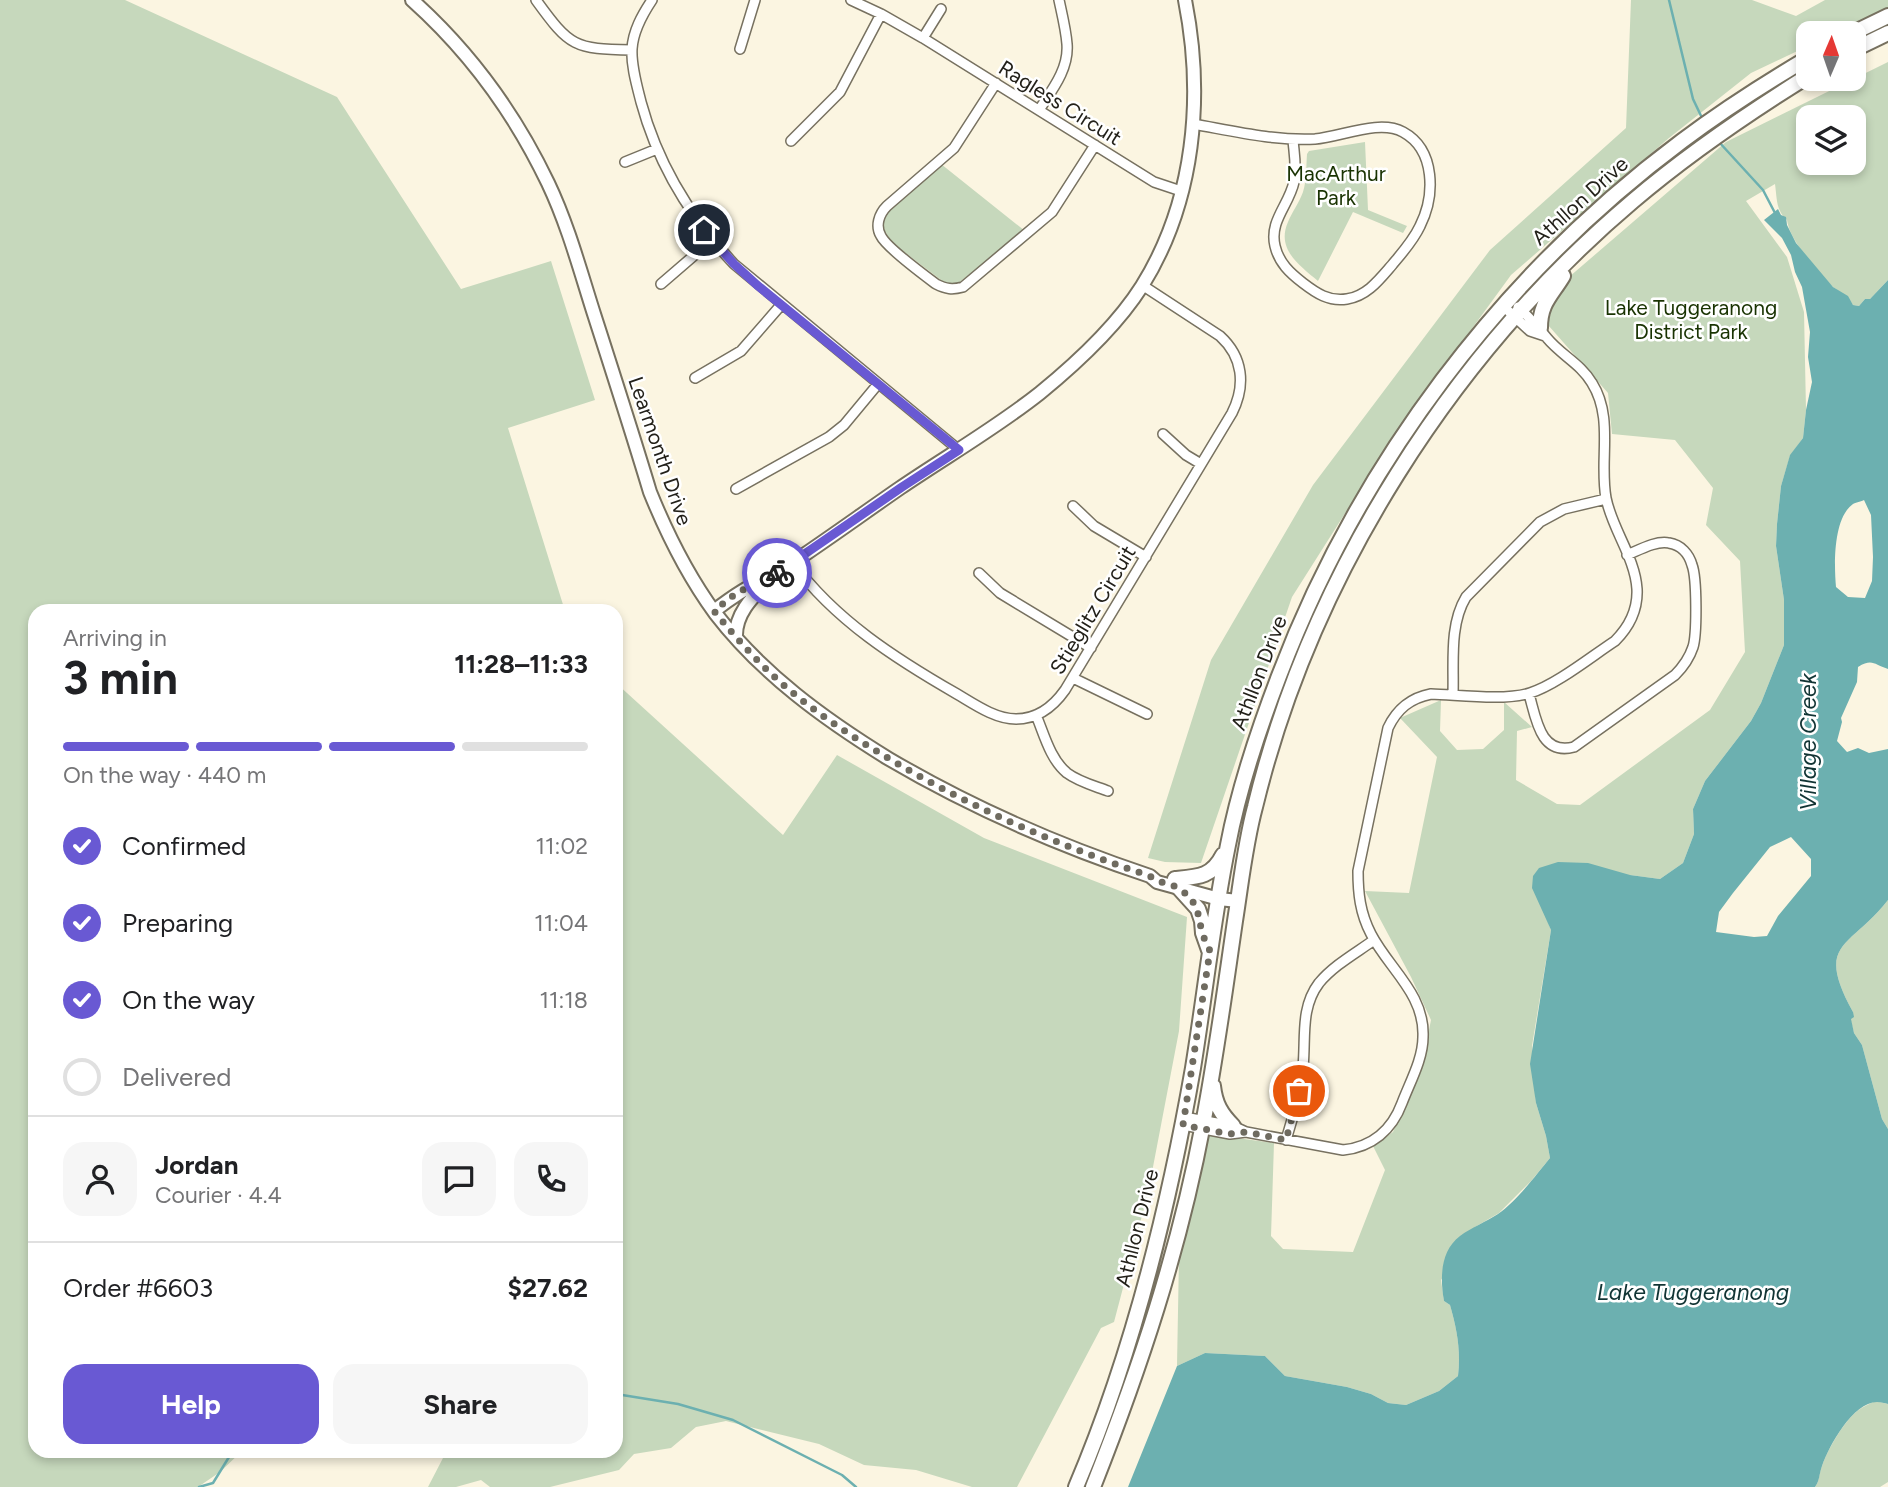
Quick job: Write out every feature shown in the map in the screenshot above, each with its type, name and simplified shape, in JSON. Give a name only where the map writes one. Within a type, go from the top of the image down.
[{"type":"main road","points":[[1866,27],[1888,16]]},
{"type":"main road","points":[[1866,44],[1888,33]]},
{"type":"main road","name":"Athllon Drive","points":[[1076,1487],[1131,1340],[1154,1254],[1183,1121],[1227,845],[1241,791],[1290,647],[1322,576],[1373,482],[1411,424],[1448,373],[1506,302],[1588,219],[1632,181],[1714,118],[1796,65]]},
{"type":"main road","name":"Athllon Drive","points":[[1093,1487],[1139,1367],[1160,1301],[1203,1125],[1254,807],[1288,697],[1328,602],[1364,531],[1406,461],[1455,390],[1518,313],[1578,251],[1630,203],[1702,146],[1796,84]]},
{"type":"main road","points":[[1543,332],[1540,316],[1543,305],[1578,251]]},
{"type":"main road","points":[[1210,951],[1202,933],[1198,909],[1177,883],[1208,874],[1219,863],[1227,845]]},
{"type":"main road","points":[[1212,1071],[1215,1101],[1221,1114],[1239,1129]]},
{"type":"street","name":"Learmonth Drive","points":[[412,0],[477,68],[522,134],[548,184],[575,253],[650,492],[688,571],[714,611],[736,637],[768,671],[816,711],[869,747],[980,809],[1095,858],[1150,876],[1159,874],[1177,883],[1238,901]]},
{"type":"street","points":[[536,0],[565,36],[582,46],[632,50]]},
{"type":"street","points":[[652,0],[642,15],[632,50],[638,91],[657,149],[681,197],[712,240],[734,264],[959,450]]},
{"type":"street","points":[[740,49],[755,0]]},
{"type":"street","name":"Ragless Circuit","points":[[851,0],[923,38],[1154,182],[1181,191]]},
{"type":"street","points":[[1039,110],[1059,79],[1066,62],[1067,44],[1059,0]]},
{"type":"street","points":[[714,611],[734,595],[793,563],[1028,401],[1070,367],[1114,323],[1142,285],[1160,254],[1174,220],[1190,156],[1194,124],[1194,72],[1185,0]]},
{"type":"street","points":[[923,38],[941,9]]},
{"type":"street","points":[[791,141],[841,92],[881,14]]},
{"type":"street","points":[[996,83],[954,148],[887,206],[878,221],[878,229],[884,242],[936,284],[944,289],[963,287],[1041,223],[1061,200],[1095,145]]},
{"type":"street","points":[[1194,124],[1293,139],[1318,139],[1387,127],[1410,136],[1423,150],[1429,165],[1430,186],[1421,225],[1378,282],[1356,297],[1332,299],[1316,293],[1287,271],[1276,250],[1273,232],[1277,217],[1290,193],[1296,169],[1293,139]]},
{"type":"street","points":[[625,163],[657,149]]},
{"type":"street","points":[[660,284],[712,240]]},
{"type":"street","name":"Stieglitz Circuit","points":[[1036,715],[1057,701],[1073,678],[1236,404],[1240,391],[1241,377],[1230,344],[1142,285]]},
{"type":"street","points":[[1183,1121],[1239,1129],[1343,1150],[1370,1143],[1382,1135],[1400,1109],[1421,1053],[1423,1038],[1423,1023],[1417,1002],[1374,940],[1363,916],[1358,890],[1358,871],[1388,728],[1399,710],[1414,699],[1431,694],[1529,694],[1551,684],[1615,641],[1632,619],[1636,605],[1635,575],[1606,499],[1605,426],[1600,399],[1583,370],[1506,302]]},
{"type":"street","points":[[695,378],[741,351],[782,304]]},
{"type":"street","points":[[736,489],[829,437],[844,425],[878,384]]},
{"type":"street","points":[[1163,434],[1186,455],[1201,464]]},
{"type":"street","points":[[1453,695],[1456,623],[1466,597],[1540,522],[1564,509],[1606,499]]},
{"type":"street","points":[[1073,506],[1094,526],[1146,557]]},
{"type":"street","points":[[1529,694],[1545,739],[1556,748],[1566,749],[1574,747],[1675,675],[1684,665],[1694,646],[1696,631],[1693,570],[1688,555],[1677,545],[1664,542],[1627,555]]},
{"type":"street","points":[[793,563],[828,603],[892,654],[940,684],[1002,717],[1016,719],[1036,715],[1059,765],[1069,774],[1108,791]]},
{"type":"street","points":[[979,573],[1000,593],[1091,648]]},
{"type":"street","points":[[736,637],[736,623],[742,613],[774,575]]},
{"type":"street","points":[[701,590],[715,595],[734,595]]},
{"type":"street","points":[[1073,678],[1147,714]]},
{"type":"street","points":[[1286,1140],[1299,1091],[1305,1021],[1311,998],[1329,973],[1374,940]]},
{"type":"street","points":[[1203,1125],[1230,1134],[1239,1129]]},
{"type":"green space","points":[[0,0],[125,0],[337,97],[461,289],[551,261],[595,400],[508,428],[563,604],[28,604],[28,1458],[235,1458],[198,1487],[0,1487]]},
{"type":"green space","points":[[1631,0],[1752,0],[1796,16],[1825,0],[1888,0],[1888,8],[1860,21],[1796,21],[1796,52],[1751,73],[1669,138],[1511,275],[1396,433],[1292,597],[1201,863],[1165,862],[1148,858],[1211,660],[1313,485],[1490,250],[1626,128]]},
{"type":"green space","name":"Lake Tuggeranong District Park","points":[[1888,62],[1888,280],[1870,299],[1865,299],[1859,306],[1853,305],[1812,265],[1798,246],[1787,220],[1781,213],[1775,184],[1746,201],[1787,257],[1804,312],[1806,410],[1803,438],[1790,456],[1781,486],[1777,524],[1776,546],[1784,600],[1784,645],[1751,721],[1705,781],[1693,809],[1694,834],[1683,863],[1660,879],[1630,875],[1545,914],[1551,930],[1532,1046],[1536,1103],[1550,1158],[1499,1213],[1475,1227],[1441,1280],[1444,1301],[1450,1305],[1456,1331],[1458,1376],[1439,1391],[1406,1405],[1388,1403],[1371,1394],[1347,1387],[1285,1376],[1265,1356],[1205,1353],[1177,1366],[1179,1257],[1207,1134],[1274,1143],[1271,1236],[1283,1249],[1353,1252],[1385,1170],[1373,1146],[1393,1132],[1423,1060],[1431,1020],[1365,891],[1409,893],[1437,757],[1400,718],[1441,700],[1440,731],[1457,750],[1483,749],[1504,730],[1504,702],[1532,727],[1517,731],[1516,780],[1557,804],[1580,805],[1710,710],[1745,652],[1740,561],[1706,525],[1713,488],[1675,440],[1612,434],[1608,393],[1533,308],[1726,142],[1796,107],[1796,175],[1866,175],[1866,105],[1801,105],[1829,91],[1866,91],[1866,73]]},
{"type":"green space","name":"MacArthur Park","points":[[1365,142],[1368,210],[1407,226],[1403,233],[1353,212],[1318,281],[1291,256],[1285,240],[1288,222],[1304,187],[1307,154],[1309,151]]},
{"type":"green space","points":[[941,164],[1025,231],[957,284],[945,283],[891,242],[882,221],[887,211]]},
{"type":"green space","points":[[623,689],[783,835],[837,755],[984,838],[1187,917],[1179,1031],[1148,1193],[1114,1322],[1101,1328],[1017,1487],[972,1487],[916,1470],[864,1465],[819,1444],[726,1421],[696,1427],[671,1448],[634,1454],[619,1470],[550,1487],[490,1487],[481,1480],[456,1487],[428,1487],[443,1458],[623,1458]]},
{"type":"green space","points":[[1888,900],[1888,1129],[1882,1119],[1862,1045],[1854,1033],[1850,1018],[1853,1012],[1842,989],[1837,958],[1850,938]]},
{"type":"green space","points":[[1875,1401],[1888,1404],[1888,1482],[1880,1487],[1815,1487],[1825,1459],[1843,1427],[1860,1409]]},
{"type":"water","name":"Lake Tuggeranong","points":[[1778,209],[1781,215],[1786,217],[1796,243],[1833,287],[1848,296],[1853,305],[1859,306],[1865,299],[1870,299],[1888,280],[1888,669],[1873,663],[1858,667],[1857,682],[1841,718],[1837,741],[1847,752],[1858,748],[1869,753],[1888,749],[1888,900],[1842,948],[1837,958],[1837,971],[1853,1012],[1854,1017],[1851,1019],[1854,1033],[1862,1045],[1882,1119],[1888,1129],[1888,1404],[1868,1404],[1859,1409],[1843,1426],[1830,1448],[1815,1487],[1128,1487],[1177,1366],[1205,1353],[1265,1356],[1285,1376],[1347,1387],[1371,1394],[1388,1403],[1406,1405],[1439,1391],[1458,1376],[1456,1331],[1450,1305],[1444,1301],[1443,1293],[1443,1266],[1448,1249],[1460,1236],[1512,1203],[1550,1158],[1536,1103],[1530,1064],[1551,930],[1532,888],[1533,876],[1539,868],[1558,862],[1588,863],[1630,875],[1660,879],[1683,863],[1694,834],[1693,809],[1705,781],[1751,721],[1784,645],[1784,600],[1776,546],[1777,524],[1781,486],[1790,455],[1803,438],[1812,382],[1808,357],[1810,332],[1802,287],[1791,255],[1782,238],[1764,220]],"holes":[[[1864,500],[1871,515],[1872,581],[1865,598],[1848,597],[1836,587],[1836,542],[1846,511],[1853,504]],[[1791,837],[1811,859],[1811,876],[1778,916],[1767,936],[1716,932],[1719,912],[1733,893],[1770,847]]]},
{"type":"waterway","name":"Village Creek","points":[[1669,0],[1693,99],[1703,120]]},
{"type":"waterway","name":"Village Creek","points":[[1719,142],[1763,190],[1775,213]]},
{"type":"waterway","points":[[623,1395],[678,1404],[733,1420],[842,1475],[856,1487]]},
{"type":"waterway","points":[[199,1487],[213,1483],[228,1458]]},
{"type":"way so far","points":[[777,573],[734,595],[714,611],[761,664],[788,689],[869,747],[924,779],[1037,835],[1179,888],[1198,909],[1202,933],[1210,951],[1183,1125],[1230,1134],[1246,1132],[1286,1140],[1299,1091]]},
{"type":"route","points":[[704,230],[757,285],[959,450],[777,573]]}]
